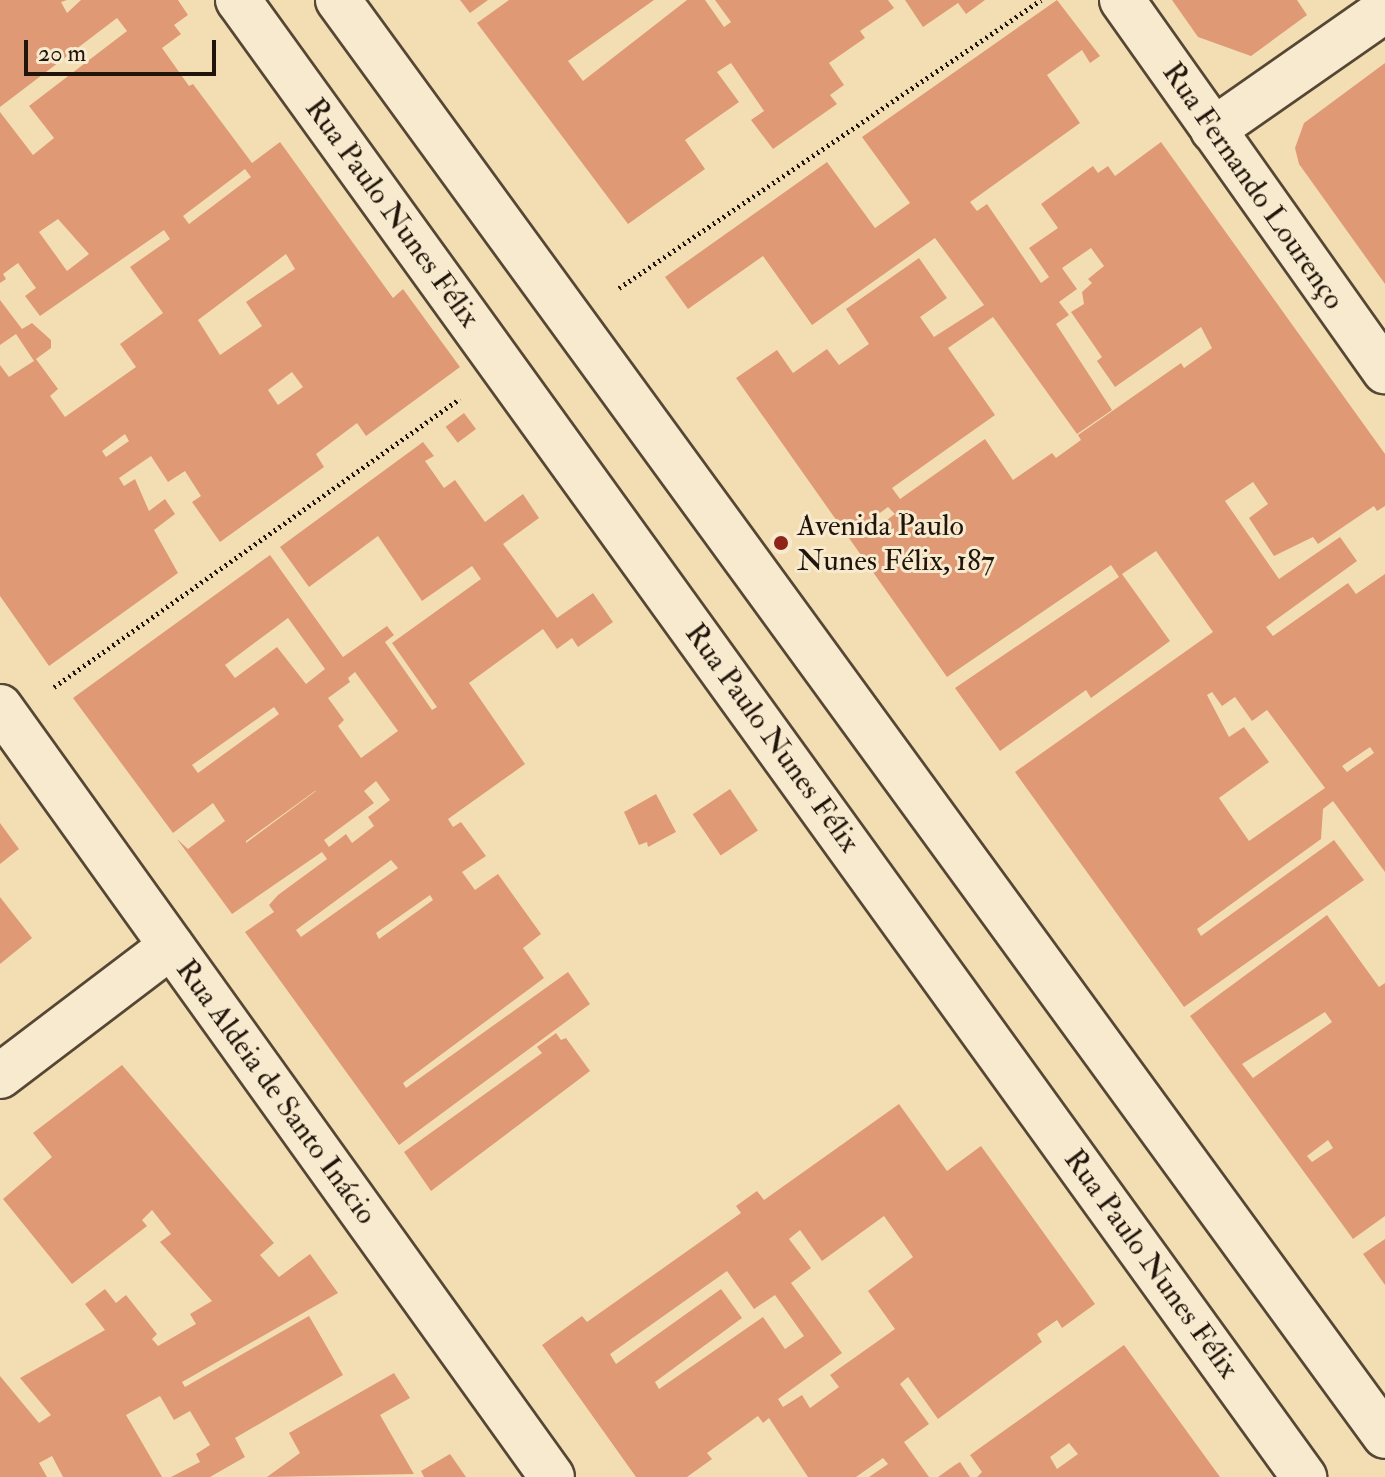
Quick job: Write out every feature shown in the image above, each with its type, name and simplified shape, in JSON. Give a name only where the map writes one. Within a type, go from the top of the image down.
[{"type":"main road","name":"Rua Paulo Nunes Félix","points":[[238,0],[1304,1477]]},
{"type":"main road","points":[[338,0],[575,319],[1385,1436]]},
{"type":"main road","name":"Rua Fernando Lourenço","points":[[1122,0],[1385,371]]},
{"type":"main road","points":[[1213,130],[1385,10]]},
{"type":"main road","name":"Rua Aldeia de Santo Inácio","points":[[4,713],[552,1477]]},
{"type":"main road","points":[[0,1076],[171,946]]},
{"type":"path","points":[[575,319],[1041,0]]},
{"type":"path","points":[[4,713],[504,368]]},
{"type":"building","points":[[0,0],[67,0],[61,2],[67,13],[81,0],[178,0],[188,15],[174,25],[181,34],[162,48],[189,86],[193,84],[252,163],[280,142],[393,298],[403,289],[460,367],[366,436],[357,423],[316,454],[324,467],[220,542],[192,502],[201,496],[185,471],[168,482],[151,456],[119,478],[124,486],[135,479],[149,511],[165,499],[175,514],[154,530],[178,573],[49,666],[0,596],[0,365],[9,377],[34,361],[16,334],[0,345],[0,300],[22,329],[32,323],[51,340],[51,348],[36,359],[58,389],[50,396],[65,417],[136,367],[120,344],[163,313],[130,267],[170,239],[164,230],[40,316],[25,296],[36,288],[18,263],[3,274],[6,279],[0,283],[0,112],[33,155],[54,138],[29,106],[127,31],[117,18],[0,107]],"holes":[[[245,169],[251,177],[189,224],[183,216]],[[58,219],[89,254],[67,271],[39,232]],[[286,254],[295,269],[246,302],[262,326],[220,355],[198,320]],[[292,372],[303,387],[278,405],[268,390]],[[125,434],[129,441],[106,457],[102,451]]]},
{"type":"building","points":[[460,0],[488,0],[470,13]]},
{"type":"building","points":[[509,0],[654,0],[568,61],[583,81],[687,0],[705,0],[724,27],[731,22],[715,0],[888,0],[894,8],[860,31],[865,38],[829,63],[844,85],[830,95],[837,104],[773,149],[751,120],[764,111],[731,63],[717,72],[739,102],[685,140],[705,169],[628,224],[477,23]]},
{"type":"building","points":[[905,0],[985,0],[966,14],[958,3],[923,27]]},
{"type":"building","points":[[1057,0],[1100,56],[1090,63],[1082,50],[1047,75],[1080,123],[970,202],[977,211],[987,204],[1041,283],[1049,277],[1029,248],[1058,228],[1041,204],[1093,166],[1098,173],[1108,166],[1115,176],[1161,142],[1385,454],[1385,506],[1377,511],[1374,506],[1318,544],[1313,537],[1274,556],[1249,518],[1268,504],[1253,482],[1225,501],[1279,579],[1340,537],[1357,561],[1266,627],[1273,636],[1348,583],[1356,594],[1385,574],[1385,872],[1333,801],[1323,809],[1321,839],[1197,929],[1201,936],[1334,840],[1364,880],[1184,1007],[1015,772],[1213,632],[1156,551],[1122,574],[1170,641],[1091,698],[1086,690],[1000,751],[955,688],[1119,577],[1111,565],[947,677],[736,378],[777,350],[793,373],[827,349],[839,365],[869,344],[846,309],[919,258],[947,298],[920,317],[934,337],[984,305],[935,238],[812,325],[763,256],[688,309],[665,277],[827,162],[875,228],[910,203],[862,137]],"holes":[[[1091,248],[1104,266],[1088,279],[1092,283],[1082,292],[1084,304],[1071,312],[1102,357],[1097,361],[1115,387],[1201,327],[1212,348],[1184,368],[1181,363],[1078,435],[1081,440],[1056,458],[1052,453],[1013,480],[985,439],[900,499],[892,488],[995,415],[948,348],[993,317],[1077,434],[1112,410],[1056,324],[1069,315],[1059,302],[1077,289],[1062,268]],[[888,507],[895,514],[866,535],[861,527]],[[1212,692],[1222,706],[1235,697],[1252,721],[1267,710],[1325,788],[1249,841],[1219,798],[1269,762],[1244,727],[1229,737],[1207,695]],[[1370,747],[1374,753],[1347,772],[1342,766]]]},
{"type":"building","points":[[1172,0],[1297,0],[1307,15],[1251,56],[1198,37]]},
{"type":"building","points":[[1385,63],[1385,284],[1299,164],[1295,148],[1304,123]]},
{"type":"building","points":[[464,413],[476,429],[458,443],[446,427]]},
{"type":"building","points":[[423,442],[434,456],[425,461],[444,488],[455,480],[485,522],[523,494],[539,518],[503,544],[557,618],[593,593],[613,622],[578,647],[572,638],[557,649],[543,629],[469,683],[525,764],[448,819],[453,827],[461,822],[486,856],[462,872],[475,890],[498,874],[541,934],[523,948],[544,978],[403,1083],[406,1088],[568,972],[590,1004],[399,1145],[245,932],[274,912],[269,905],[278,895],[327,859],[322,852],[232,914],[177,839],[188,849],[225,821],[213,803],[173,833],[73,698],[270,555],[343,657],[387,626],[394,635],[385,642],[432,710],[437,707],[392,643],[481,579],[472,566],[422,601],[378,536],[309,587],[280,547]],"holes":[[[288,618],[325,669],[306,684],[277,647],[235,678],[225,665]],[[355,672],[398,731],[361,758],[338,726],[344,720],[328,698],[350,682],[348,678]],[[274,707],[279,714],[198,773],[192,765]],[[376,781],[390,800],[368,817],[374,826],[352,843],[346,834],[329,847],[324,840],[374,803],[364,791]],[[316,791],[246,843],[246,841]],[[391,860],[398,868],[301,937],[296,930]],[[430,895],[433,900],[379,939],[376,933]]]},
{"type":"building","points":[[730,789],[758,830],[721,856],[693,814]]},
{"type":"building","points":[[656,794],[676,832],[648,847],[647,842],[639,845],[624,812]]},
{"type":"building","points":[[0,823],[19,849],[0,864]]},
{"type":"building","points":[[0,897],[32,938],[0,964]]},
{"type":"building","points":[[1327,915],[1379,987],[1385,983],[1385,1216],[1353,1239],[1190,1016]],"holes":[[[1325,1012],[1332,1022],[1253,1078],[1242,1064]],[[1328,1140],[1333,1148],[1312,1162],[1307,1156]]]},
{"type":"building","points":[[556,1033],[561,1040],[566,1038],[590,1071],[431,1191],[404,1152],[542,1053],[537,1047]]},
{"type":"building","points":[[122,1065],[274,1243],[260,1255],[279,1277],[310,1254],[338,1293],[182,1382],[185,1387],[309,1316],[343,1375],[235,1438],[245,1457],[210,1477],[171,1477],[200,1462],[196,1454],[210,1445],[190,1411],[174,1420],[160,1396],[126,1415],[162,1477],[63,1477],[52,1456],[39,1463],[47,1477],[0,1477],[0,1376],[39,1423],[51,1415],[20,1378],[105,1330],[85,1304],[105,1289],[116,1303],[126,1295],[157,1334],[152,1339],[158,1346],[196,1324],[190,1314],[212,1301],[160,1242],[171,1234],[152,1210],[142,1220],[147,1226],[72,1284],[3,1199],[52,1157],[33,1133]]},
{"type":"building","points":[[899,1104],[947,1171],[981,1146],[1095,1304],[1062,1328],[1057,1320],[1037,1334],[1042,1342],[938,1419],[908,1377],[900,1384],[929,1424],[904,1442],[929,1477],[869,1477],[888,1464],[883,1458],[856,1477],[808,1477],[769,1418],[763,1423],[758,1416],[707,1453],[712,1459],[687,1477],[636,1477],[542,1345],[582,1316],[587,1322],[741,1213],[736,1206],[757,1191],[764,1200]],"holes":[[[884,1216],[913,1257],[868,1291],[895,1329],[830,1375],[839,1387],[810,1408],[802,1395],[783,1407],[778,1399],[842,1353],[791,1283],[811,1268],[789,1239],[800,1230],[822,1261]],[[727,1271],[754,1309],[775,1295],[804,1336],[785,1349],[763,1317],[659,1389],[655,1382],[742,1318],[721,1289],[616,1364],[610,1354]]]},
{"type":"building","points":[[1385,1239],[1385,1285],[1363,1254]]},
{"type":"building","points":[[1124,1345],[1220,1477],[977,1477],[982,1472],[970,1455]],"holes":[[[1069,1443],[1078,1454],[1057,1469],[1050,1457]]]},
{"type":"building","points":[[394,1373],[410,1398],[380,1415],[414,1474],[267,1477],[300,1453],[289,1433]]},
{"type":"building","points":[[450,1454],[466,1477],[424,1477],[421,1471]]},
{"type":"building","points":[[960,1462],[970,1477],[938,1477],[955,1465]]},
{"type":"place","name":"Avenida Paulo Nunes Félix, 187","points":[[781,543]]}]
